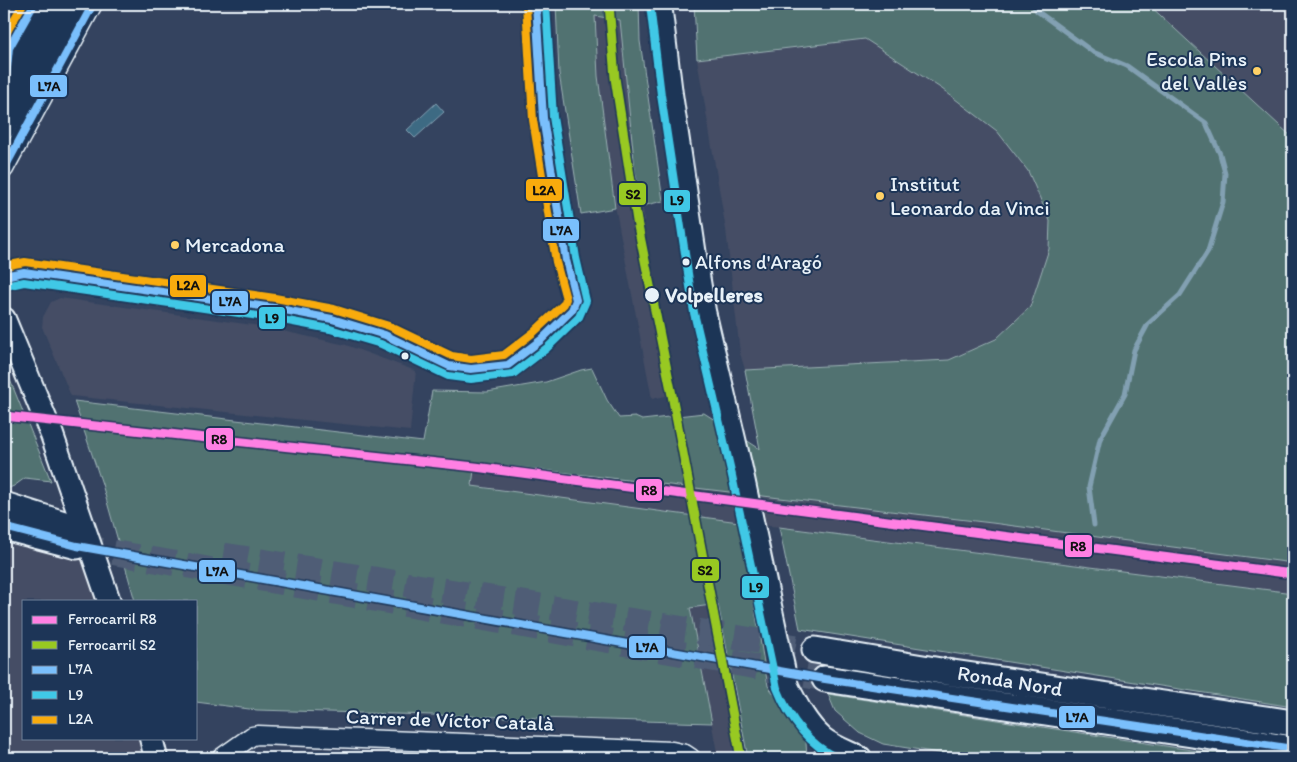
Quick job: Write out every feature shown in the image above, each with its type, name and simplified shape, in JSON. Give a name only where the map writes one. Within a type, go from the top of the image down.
[{"type":"main road","points":[[4,506],[74,536],[4,527]]},
{"type":"main road","name":"Ronda Nord","points":[[815,650],[953,673],[1293,723]]},
{"type":"main road","name":"Ronda Nord","points":[[825,679],[1293,749]]},
{"type":"street","points":[[4,96],[9,48],[34,4]]},
{"type":"street","points":[[4,96],[53,4]]},
{"type":"street","points":[[4,128],[73,4]]},
{"type":"street","points":[[4,169],[94,4]]},
{"type":"street","points":[[4,276],[24,272],[332,319],[385,336],[449,366],[471,369],[508,365],[541,340],[572,310],[576,300],[566,260],[543,118],[536,4]]},
{"type":"street","points":[[645,4],[661,12],[671,94],[704,310],[741,469],[787,686],[800,712],[821,737],[826,751],[860,758]]},
{"type":"street","points":[[4,320],[52,435],[109,600]]},
{"type":"street","name":"Carrer de Víctor Català","points":[[220,758],[252,736],[258,735],[438,750],[672,751],[688,756]]},
{"type":"street","points":[[151,740],[156,758]]},
{"type":"shaded area","name":"Escola Pins del Vallès","points":[[1148,4],[1293,4],[1293,138]]},
{"type":"shaded area","points":[[594,16],[620,19],[635,170],[645,220],[642,221],[675,394],[652,399],[616,211],[598,76]]},
{"type":"shaded area","name":"Institut Leonardo da Vinci","points":[[865,39],[942,89],[997,131],[1028,171],[1050,221],[1049,249],[1031,307],[996,339],[949,360],[745,370],[740,353],[726,230],[697,59]]},
{"type":"shaded area","points":[[436,103],[444,112],[415,138],[407,130]]},
{"type":"shaded area","points":[[60,298],[260,326],[346,345],[416,371],[410,431],[71,396],[42,327],[43,317],[51,302]]},
{"type":"shaded area","points":[[475,461],[992,523],[1293,563],[1293,593],[727,521],[472,486]]},
{"type":"shaded area","points":[[4,527],[77,546],[108,600],[22,600],[22,740],[152,740],[156,758],[4,758]]},
{"type":"shaded area","points":[[718,604],[748,758],[718,758],[690,608]]},
{"type":"green space","points":[[556,4],[639,4],[640,41],[663,201],[642,206],[635,170],[620,20],[595,16],[598,76],[615,208],[581,214],[559,73]]},
{"type":"green space","points":[[694,4],[1148,4],[1293,138],[1293,563],[992,523],[475,462],[472,486],[739,522],[768,686],[793,720],[806,743],[807,758],[748,758],[718,604],[690,608],[712,723],[257,710],[198,702],[198,600],[135,600],[102,484],[74,401],[423,442],[432,391],[487,392],[546,382],[592,368],[607,400],[619,418],[635,417],[642,420],[704,413],[760,449],[745,370],[949,360],[996,339],[1030,307],[1049,249],[1050,221],[1028,171],[997,131],[942,89],[865,39],[697,59]]},
{"type":"green space","points":[[4,365],[51,481],[25,478],[4,490]]},
{"type":"green space","points":[[779,527],[1293,593],[1293,707],[800,629]]},
{"type":"green space","points":[[828,694],[1243,758],[970,758],[883,744],[860,733],[835,711]]},
{"type":"waterway","points":[[1032,4],[1037,11],[1093,52],[1127,66],[1206,123],[1220,154],[1225,173],[1223,202],[1208,251],[1180,295],[1148,324],[1134,350],[1125,394],[1100,439],[1089,487],[1094,525]]},
{"type":"tunnel","points":[[77,546],[825,679]]},
{"type":"tunnel","points":[[223,555],[815,650]]},
{"type":"rail line","name":"S2","points":[[609,4],[615,78],[637,221],[741,758]]},
{"type":"rail line","name":"R8","points":[[4,416],[475,467],[1293,574]]},
{"type":"transit line","name":"L2A","points":[[4,37],[23,4]]},
{"type":"transit line","name":"L7A","points":[[4,97],[9,48],[34,4]]},
{"type":"transit line","name":"L7A","points":[[4,169],[93,4]]},
{"type":"transit line","name":"L7A","points":[[4,276],[24,272],[274,308],[332,319],[385,335],[449,366],[471,369],[508,365],[541,340],[572,310],[576,300],[566,260],[543,118],[536,4]]},
{"type":"transit line","name":"L9","points":[[6,286],[24,282],[272,318],[330,329],[381,344],[448,376],[471,379],[513,374],[547,348],[579,317],[586,301],[576,258],[553,117],[546,4]]},
{"type":"transit line","name":"L2A","points":[[4,266],[25,262],[275,298],[334,309],[389,326],[452,356],[471,359],[504,355],[534,332],[564,304],[566,299],[556,262],[533,120],[526,5]]},
{"type":"transit line","name":"L9","points":[[650,5],[661,95],[694,313],[731,471],[777,688],[787,710],[808,738],[837,758]]},
{"type":"transit line","name":"L7A","points":[[4,527],[77,546],[825,679],[1293,749]]},
{"type":"place","name":"Escola Pins del Vallès","points":[[1257,71]]},
{"type":"place","name":"Institut Leonardo da Vinci","points":[[880,196]]},
{"type":"place","name":"Mercadona","points":[[175,245]]},
{"type":"place","name":"Alfons d'Aragó","points":[[686,262]]},
{"type":"place","name":"Volpelleres","points":[[652,295]]}]
